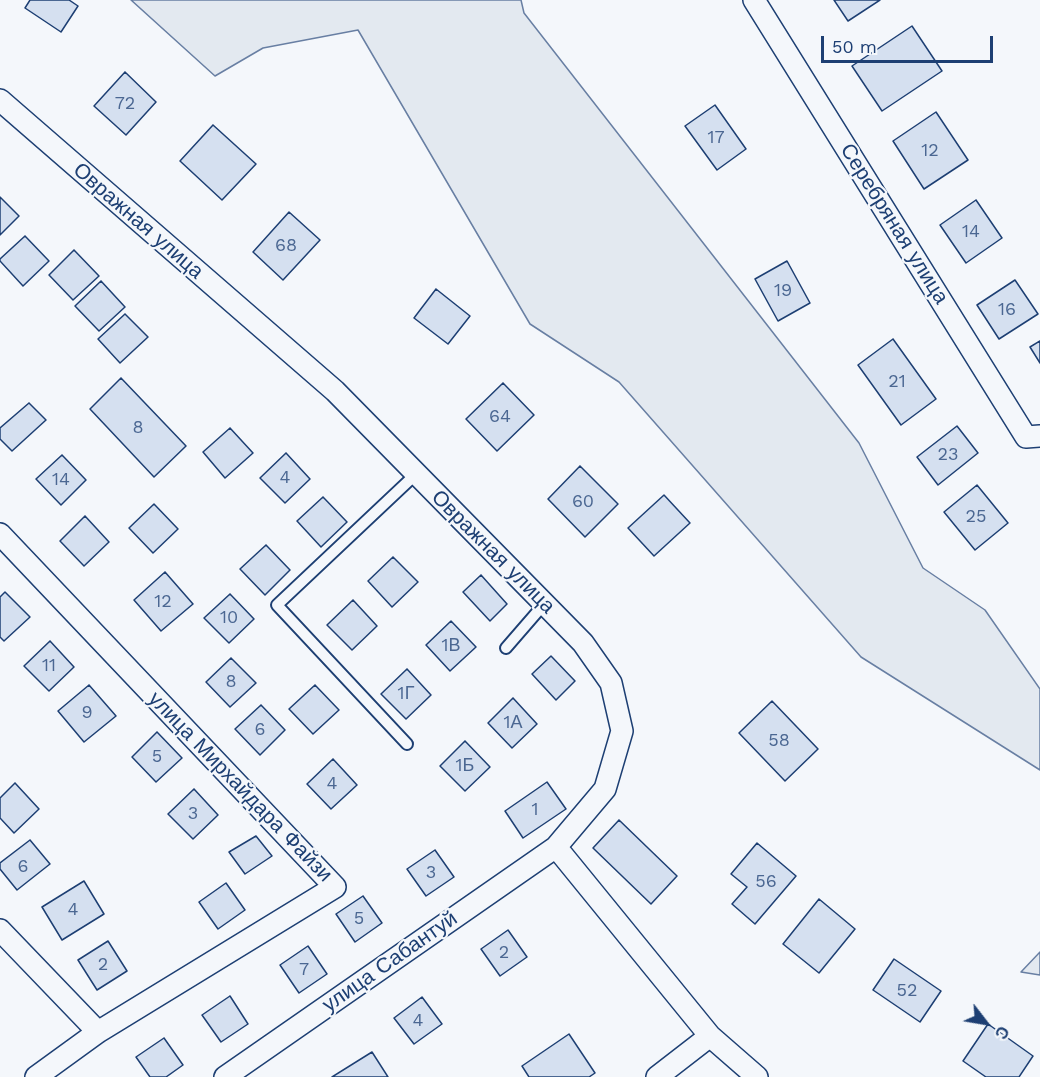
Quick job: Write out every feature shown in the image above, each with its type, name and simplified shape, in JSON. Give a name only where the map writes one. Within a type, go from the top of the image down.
[{"type":"street","name":"Серебряная улица","points":[[754,0],[1026,437],[1040,435]]},
{"type":"street","name":"Овражная улица","points":[[0,100],[334,391],[583,643],[611,683],[622,731],[605,789],[556,847]]},
{"type":"street","name":"улица Мирхайдара Файзи","points":[[0,534],[335,886],[98,1032],[36,1077]]},
{"type":"street","points":[[556,847],[710,1036],[757,1077]]},
{"type":"street","name":"улица Сабантуй","points":[[225,1077],[556,847]]},
{"type":"street","points":[[0,930],[98,1032]]},
{"type":"street","points":[[657,1077],[710,1036]]},
{"type":"lane","points":[[407,744],[277,605],[416,474]]},
{"type":"lane","points":[[506,648],[545,603]]},
{"type":"shaded area","points":[[131,0],[521,0],[524,13],[859,443],[923,568],[985,610],[1040,689],[1040,770],[861,657],[619,382],[530,324],[358,30],[263,48],[215,76]]},
{"type":"shaded area","points":[[1040,952],[1040,975],[1021,972]]},
{"type":"building","points":[[30,0],[69,0],[78,6],[61,32],[25,8]]},
{"type":"building","points":[[834,0],[880,0],[848,21]]},
{"type":"building","points":[[912,26],[942,71],[882,111],[852,66]]},
{"type":"building","points":[[125,72],[156,102],[126,135],[94,106]]},
{"type":"building","points":[[715,105],[746,149],[717,170],[685,126]]},
{"type":"building","points":[[936,112],[968,160],[924,189],[893,141]]},
{"type":"building","points":[[213,125],[256,164],[222,200],[180,161]]},
{"type":"building","points":[[0,197],[19,216],[0,235]]},
{"type":"building","points":[[976,200],[1002,238],[966,263],[940,225]]},
{"type":"building","points":[[289,212],[320,240],[283,280],[253,252]]},
{"type":"building","points":[[25,236],[49,261],[23,286],[0,259]]},
{"type":"building","points":[[74,250],[99,276],[73,300],[49,275]]},
{"type":"building","points":[[787,261],[810,303],[778,321],[755,279]]},
{"type":"building","points":[[1015,280],[1038,314],[999,339],[977,305]]},
{"type":"building","points":[[101,281],[125,307],[99,331],[75,306]]},
{"type":"building","points":[[436,289],[470,316],[448,344],[414,318]]},
{"type":"building","points":[[125,314],[148,337],[120,363],[98,339]]},
{"type":"building","points":[[893,339],[936,399],[901,425],[858,365]]},
{"type":"building","points":[[1040,341],[1040,363],[1030,347]]},
{"type":"building","points":[[121,378],[186,446],[154,477],[90,409]]},
{"type":"building","points":[[503,383],[534,415],[497,451],[466,419]]},
{"type":"building","points":[[29,403],[46,420],[12,451],[0,439],[0,428]]},
{"type":"building","points":[[957,426],[978,453],[938,485],[917,457]]},
{"type":"building","points":[[230,428],[253,453],[225,478],[203,452]]},
{"type":"building","points":[[286,453],[310,479],[285,503],[260,478]]},
{"type":"building","points":[[62,455],[86,480],[61,505],[36,479]]},
{"type":"building","points":[[580,466],[618,504],[585,537],[548,499]]},
{"type":"building","points":[[977,485],[1008,523],[975,550],[944,512]]},
{"type":"building","points":[[664,495],[690,523],[654,556],[628,528]]},
{"type":"building","points":[[323,497],[347,522],[321,547],[297,521]]},
{"type":"building","points":[[154,504],[178,529],[153,553],[129,528]]},
{"type":"building","points":[[85,516],[109,542],[84,566],[60,541]]},
{"type":"building","points":[[266,545],[290,570],[265,595],[240,569]]},
{"type":"building","points":[[393,557],[418,582],[392,607],[368,581]]},
{"type":"building","points":[[165,572],[193,604],[161,631],[134,600]]},
{"type":"building","points":[[481,575],[507,604],[490,621],[463,592]]},
{"type":"building","points":[[5,592],[30,617],[4,641],[0,637],[0,597]]},
{"type":"building","points":[[230,594],[254,619],[229,643],[204,618]]},
{"type":"building","points":[[353,600],[377,626],[352,650],[327,625]]},
{"type":"building","points":[[451,621],[476,647],[450,671],[426,645]]},
{"type":"building","points":[[50,641],[74,667],[49,691],[24,666]]},
{"type":"building","points":[[551,656],[575,681],[556,700],[532,674]]},
{"type":"building","points":[[231,658],[256,683],[230,707],[206,682]]},
{"type":"building","points":[[407,669],[431,695],[406,719],[381,694]]},
{"type":"building","points":[[89,685],[116,716],[84,742],[58,711]]},
{"type":"building","points":[[315,685],[339,710],[313,734],[289,709]]},
{"type":"building","points":[[513,698],[537,724],[512,748],[488,723]]},
{"type":"building","points":[[772,701],[818,749],[785,781],[739,733]]},
{"type":"building","points":[[261,705],[285,730],[260,755],[235,729]]},
{"type":"building","points":[[157,732],[182,758],[156,782],[132,757]]},
{"type":"building","points":[[465,741],[490,767],[465,791],[440,766]]},
{"type":"building","points":[[333,759],[357,785],[331,809],[307,784]]},
{"type":"building","points":[[547,782],[566,809],[523,838],[505,811]]},
{"type":"building","points":[[15,783],[39,809],[14,833],[0,818],[0,798]]},
{"type":"building","points":[[194,789],[218,815],[193,839],[168,814]]},
{"type":"building","points":[[619,820],[677,876],[651,904],[593,848]]},
{"type":"building","points":[[256,836],[272,856],[245,874],[229,852]]},
{"type":"building","points":[[30,840],[50,864],[17,890],[0,869],[0,863]]},
{"type":"building","points":[[757,843],[796,876],[755,924],[732,904],[747,887],[731,874]]},
{"type":"building","points":[[435,850],[454,877],[426,896],[407,869]]},
{"type":"building","points":[[84,881],[104,914],[62,940],[42,907]]},
{"type":"building","points":[[226,883],[245,910],[218,929],[199,902]]},
{"type":"building","points":[[363,896],[382,923],[355,942],[336,914]]},
{"type":"building","points":[[819,899],[855,929],[819,973],[783,944]]},
{"type":"building","points":[[508,930],[527,957],[500,976],[481,949]]},
{"type":"building","points":[[108,941],[127,971],[97,990],[78,960]]},
{"type":"building","points":[[308,946],[327,974],[299,993],[280,965]]},
{"type":"building","points":[[894,959],[941,991],[920,1022],[873,990]]},
{"type":"building","points":[[230,996],[248,1024],[221,1042],[202,1015]]},
{"type":"building","points":[[422,997],[442,1024],[414,1044],[394,1018]]},
{"type":"building","points":[[988,1024],[1033,1056],[1019,1077],[986,1077],[963,1061]]},
{"type":"building","points":[[569,1034],[595,1073],[589,1077],[529,1077],[522,1066]]},
{"type":"building","points":[[164,1038],[183,1065],[166,1077],[150,1077],[136,1057]]},
{"type":"building","points":[[372,1052],[388,1077],[332,1077]]}]
